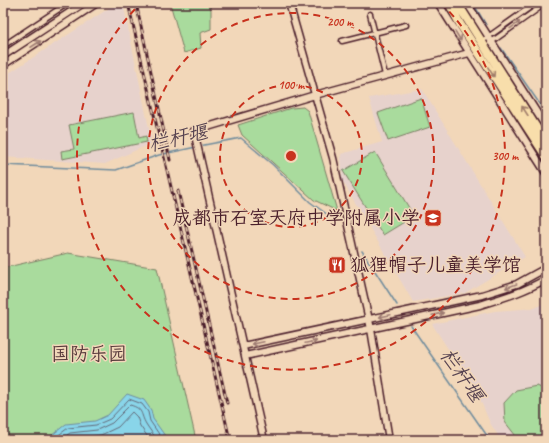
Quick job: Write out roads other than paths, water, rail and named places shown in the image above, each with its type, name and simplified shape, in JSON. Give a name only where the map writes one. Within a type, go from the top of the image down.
[{"type":"highway","points":[[449,3],[483,45],[546,144]]},
{"type":"highway","points":[[457,3],[463,20],[546,156]]},
{"type":"street","points":[[3,46],[68,3]]},
{"type":"street","points":[[3,56],[84,3]]},
{"type":"street","points":[[3,65],[97,3]]},
{"type":"street","points":[[289,3],[333,158],[371,329],[389,440]]},
{"type":"street","points":[[462,3],[463,20]]},
{"type":"street","points":[[467,3],[546,127]]},
{"type":"street","points":[[483,45],[536,3]]},
{"type":"street","points":[[490,39],[546,3]]},
{"type":"street","points":[[439,5],[463,20]]},
{"type":"street","points":[[439,5],[546,173]]},
{"type":"street","points":[[370,14],[385,75]]},
{"type":"street","points":[[342,41],[406,25]]},
{"type":"street","points":[[264,440],[194,131],[385,75],[469,53]]},
{"type":"street","points":[[243,346],[488,293],[517,284],[546,268]]},
{"type":"street","points":[[245,356],[480,305],[509,296],[538,284],[546,279]]},
{"type":"water","points":[[127,394],[144,400],[151,410],[153,419],[168,440],[46,440],[66,424],[95,421],[108,415]]},
{"type":"waterway","points":[[473,3],[486,25]]},
{"type":"waterway","points":[[501,48],[546,113]]},
{"type":"waterway","name":"栏杆堰","points":[[199,146],[241,138],[273,165],[310,202],[331,217]]},
{"type":"waterway","name":"栏杆堰","points":[[3,165],[116,170],[159,155],[196,147]]},
{"type":"waterway","name":"栏杆堰","points":[[362,251],[397,305]]},
{"type":"waterway","name":"栏杆堰","points":[[411,326],[490,440]]},
{"type":"railway","points":[[128,3],[230,440]]},
{"type":"railway","points":[[136,3],[170,160]]},
{"type":"railway","points":[[178,191],[227,403]]},
{"type":"place","name":"成都市石室天府中学附属小学","points":[[433,218]]},
{"type":"place","name":"狐狸帽子儿童美学馆","points":[[337,265]]},
{"type":"park label","name":"国防乐园","points":[[89,354]]}]
